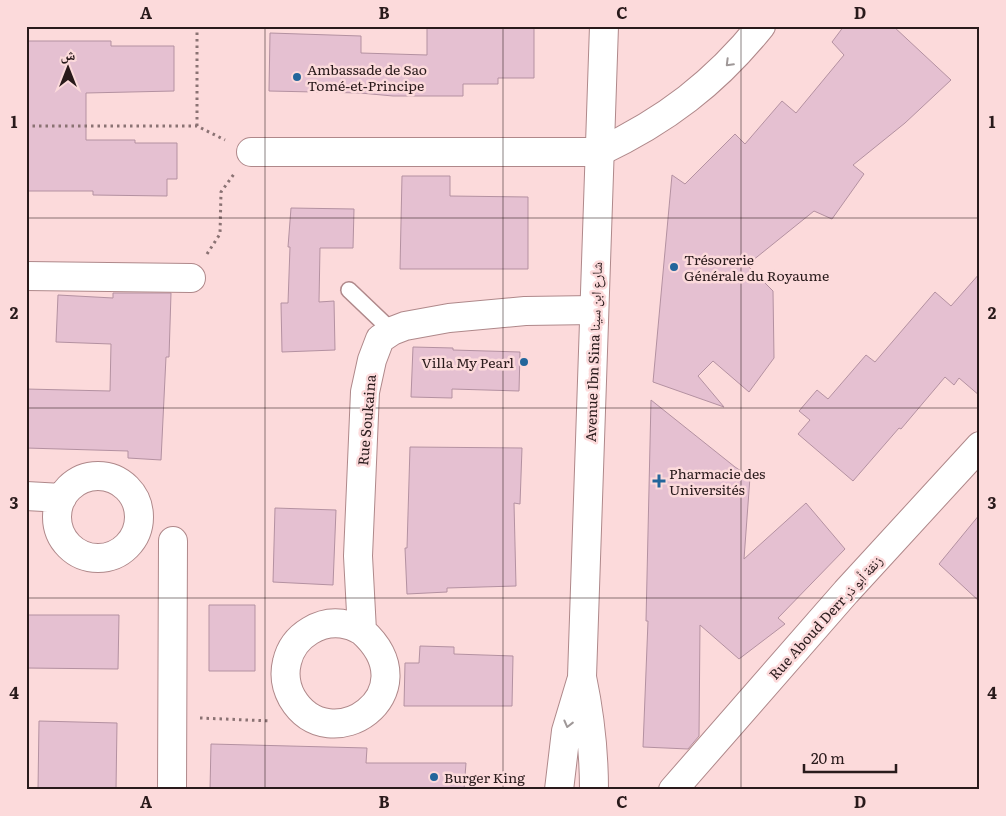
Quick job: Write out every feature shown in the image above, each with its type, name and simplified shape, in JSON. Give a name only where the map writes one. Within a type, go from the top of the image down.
[{"type":"street","name":"Avenue Ibn Sina شارع ابن سينا","points":[[594,788],[592,731],[582,677],[604,26]]},
{"type":"street","points":[[251,152],[599,152],[631,137],[661,119],[689,98],[716,76],[741,51],[761,26]]},
{"type":"street","points":[[26,276],[191,278]]},
{"type":"street","points":[[392,331],[405,326],[449,318],[525,311],[594,310]]},
{"type":"street","name":"Rue Soukaina","points":[[362,631],[358,556],[365,392],[372,360],[380,340],[392,331]]},
{"type":"street","name":"Rue Aboud Derr زنقة أبو ذر","points":[[673,790],[846,592],[980,446]]},
{"type":"street","points":[[26,496],[62,498]]},
{"type":"street","points":[[172,790],[173,542]]},
{"type":"street","points":[[348,624],[362,631],[374,642],[382,655],[386,670],[384,686],[378,700],[368,712],[354,720],[339,724],[323,722],[308,716],[297,706],[289,692],[285,677],[287,662],[293,647],[303,635],[316,627],[348,624]]},
{"type":"street","name":"Avenue Ibn Sina شارع ابن سينا","points":[[559,790],[566,731],[582,677]]},
{"type":"lane","points":[[349,290],[392,331]]},
{"type":"path","points":[[26,126],[197,126],[197,26]]},
{"type":"path","points":[[191,278],[220,234],[221,192],[251,152]]},
{"type":"path","points":[[172,716],[273,721],[308,716]]},
{"type":"building","points":[[427,26],[534,26],[534,78],[498,78],[498,84],[463,84],[463,96],[393,96],[360,93],[269,91],[270,33],[361,36],[361,53],[427,55]]},
{"type":"building","points":[[844,26],[893,26],[951,80],[905,123],[853,165],[864,174],[832,219],[814,211],[747,265],[773,291],[774,358],[749,392],[713,361],[698,376],[724,407],[653,382],[672,175],[685,184],[735,134],[745,144],[782,101],[796,113],[844,55],[832,42]]},
{"type":"building","points":[[26,41],[111,41],[111,46],[174,46],[174,91],[86,93],[86,140],[135,140],[135,143],[177,143],[177,179],[167,179],[167,196],[93,195],[93,191],[26,191]]},
{"type":"building","points":[[402,176],[450,176],[450,196],[528,197],[528,269],[400,269]]},
{"type":"building","points":[[291,208],[354,209],[353,248],[320,248],[319,302],[334,301],[335,350],[282,352],[281,303],[288,303],[290,247],[288,247]]},
{"type":"building","points":[[980,273],[980,396],[959,378],[954,385],[945,377],[853,481],[798,434],[810,420],[799,411],[817,390],[828,399],[866,355],[875,362],[935,292],[951,306]]},
{"type":"building","points":[[113,293],[171,293],[169,357],[166,357],[161,460],[128,458],[128,451],[26,448],[26,389],[110,391],[111,344],[56,342],[58,295],[113,298]]},
{"type":"building","points":[[413,347],[520,352],[519,391],[452,389],[452,398],[411,397]]},
{"type":"building","points":[[651,400],[750,477],[744,559],[806,503],[845,549],[778,618],[785,624],[739,659],[700,625],[699,736],[688,749],[643,747],[648,621],[646,621]]},
{"type":"building","points":[[410,447],[522,448],[520,504],[514,503],[516,586],[447,588],[447,592],[407,594],[405,548],[407,548]]},
{"type":"building","points":[[275,508],[336,510],[333,585],[273,582]]},
{"type":"building","points":[[980,514],[980,602],[939,564]]},
{"type":"building","points":[[209,605],[255,605],[255,671],[209,671]]},
{"type":"building","points":[[26,615],[119,615],[118,669],[26,668]]},
{"type":"building","points":[[420,646],[454,647],[454,654],[513,656],[512,706],[404,706],[405,663],[419,663]]},
{"type":"building","points":[[39,721],[117,723],[116,790],[38,790]]},
{"type":"building","points":[[211,744],[367,748],[366,763],[466,763],[464,790],[210,790]]},
{"type":"place","name":"Ambassade de Sao Tomé-et-Principe","points":[[297,77]]},
{"type":"place","name":"Trésorerie Générale du Royaume","points":[[674,267]]},
{"type":"place","name":"Villa My Pearl","points":[[524,362]]},
{"type":"place","name":"Pharmacie des Universités","points":[[659,481]]},
{"type":"place","name":"Burger King","points":[[434,777]]}]
